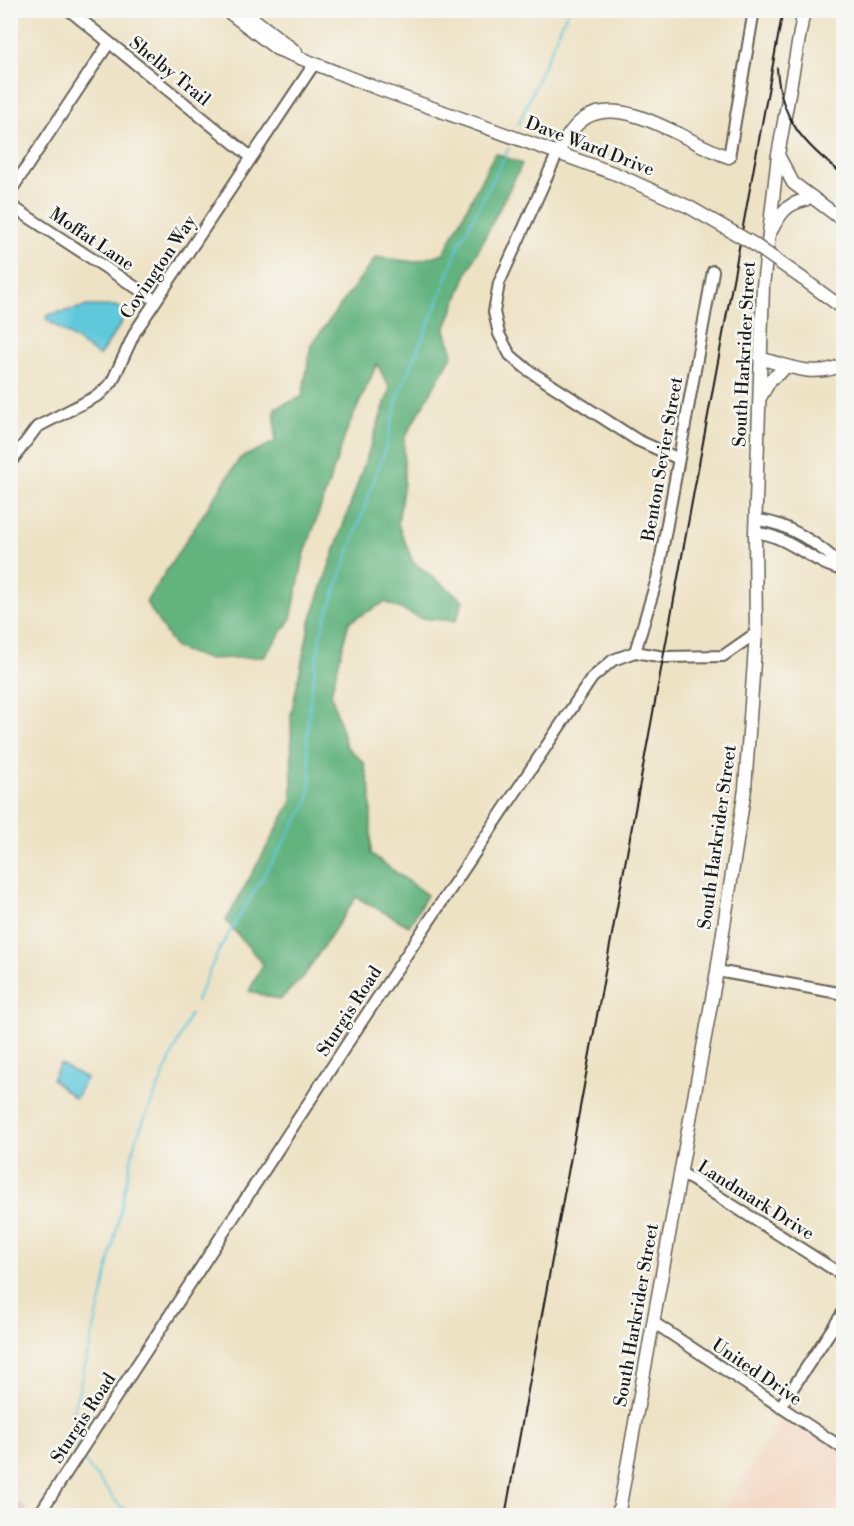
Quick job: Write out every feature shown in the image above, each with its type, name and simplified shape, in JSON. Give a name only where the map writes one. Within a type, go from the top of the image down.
[{"type":"main road","name":"Dave Ward Drive","points":[[226,10],[277,49],[655,190],[752,243],[843,311]]},
{"type":"main road","name":"Dave Ward Drive","points":[[242,10],[309,61]]},
{"type":"main road","name":"South Harkrider Street","points":[[618,1515],[717,970],[745,789],[756,633],[755,526],[760,333],[778,155],[804,10]]},
{"type":"main road","points":[[558,152],[572,130],[585,118],[601,111],[623,111],[729,157]]},
{"type":"main road","points":[[778,155],[788,176],[806,197],[843,230]]},
{"type":"main road","points":[[775,180],[843,221]]},
{"type":"main road","points":[[768,238],[782,212],[806,197]]},
{"type":"main road","points":[[760,333],[769,350],[783,368],[798,376],[826,378],[843,371]]},
{"type":"main road","points":[[760,361],[783,368],[820,372],[833,370],[843,364]]},
{"type":"main road","points":[[759,400],[771,379],[783,368]]},
{"type":"street","name":"Shelby Trail","points":[[69,10],[251,157]]},
{"type":"street","points":[[729,157],[754,10]]},
{"type":"street","points":[[10,192],[108,43]]},
{"type":"street","name":"Covington Way","points":[[10,463],[37,426],[99,395],[112,382],[135,332],[251,157],[309,61]]},
{"type":"street","points":[[558,152],[499,284],[494,312],[499,334],[510,355],[528,370],[638,440],[677,458]]},
{"type":"street","name":"Moffat Lane","points":[[10,205],[155,300]]},
{"type":"street","name":"Benton Sevier Street","points":[[635,652],[657,579],[677,458],[713,271]]},
{"type":"street","points":[[755,526],[817,561],[843,569]]},
{"type":"street","points":[[635,652],[664,657],[723,656],[756,633]]},
{"type":"street","name":"Sturgis Road","points":[[38,1515],[364,1018],[592,678],[613,660],[635,652]]},
{"type":"street","points":[[717,970],[843,994]]},
{"type":"street","name":"Landmark Drive","points":[[680,1172],[843,1276]]},
{"type":"street","points":[[780,1407],[843,1311]]},
{"type":"street","name":"United Drive","points":[[653,1322],[843,1449]]},
{"type":"shaded area","points":[[784,1413],[843,1452],[843,1515],[720,1516]]},
{"type":"shaded area","points":[[11,1496],[27,1509],[23,1515],[11,1515]]},
{"type":"green space","points":[[495,153],[522,164],[468,271],[445,330],[453,354],[404,439],[404,482],[398,524],[413,562],[463,600],[456,621],[420,618],[385,602],[349,622],[331,693],[346,746],[364,763],[371,792],[371,854],[427,895],[409,926],[356,897],[304,976],[280,1000],[249,991],[263,964],[226,921],[292,801],[291,715],[310,622],[390,389],[377,364],[347,430],[304,556],[291,619],[264,657],[207,659],[175,648],[146,602],[240,458],[275,442],[275,408],[302,397],[311,345],[376,257],[414,262],[444,253]]},
{"type":"water","points":[[88,306],[117,306],[125,312],[121,324],[99,356],[46,319],[48,315]]},
{"type":"water","points":[[60,1064],[86,1078],[74,1098],[52,1079]]},
{"type":"waterway","points":[[518,125],[568,10]]},
{"type":"waterway","points":[[196,1001],[219,950],[308,802],[311,777],[307,741],[310,697],[321,632],[386,446],[399,393],[438,302],[458,247],[509,148]]},
{"type":"waterway","points":[[77,1447],[72,1418],[103,1292],[135,1141],[190,1014]]},
{"type":"waterway","points":[[83,1459],[118,1504],[135,1516]]},
{"type":"railway","points":[[505,1516],[677,574],[783,10]]},
{"type":"railway","points":[[777,68],[783,102],[797,129],[817,153],[844,175]]}]
